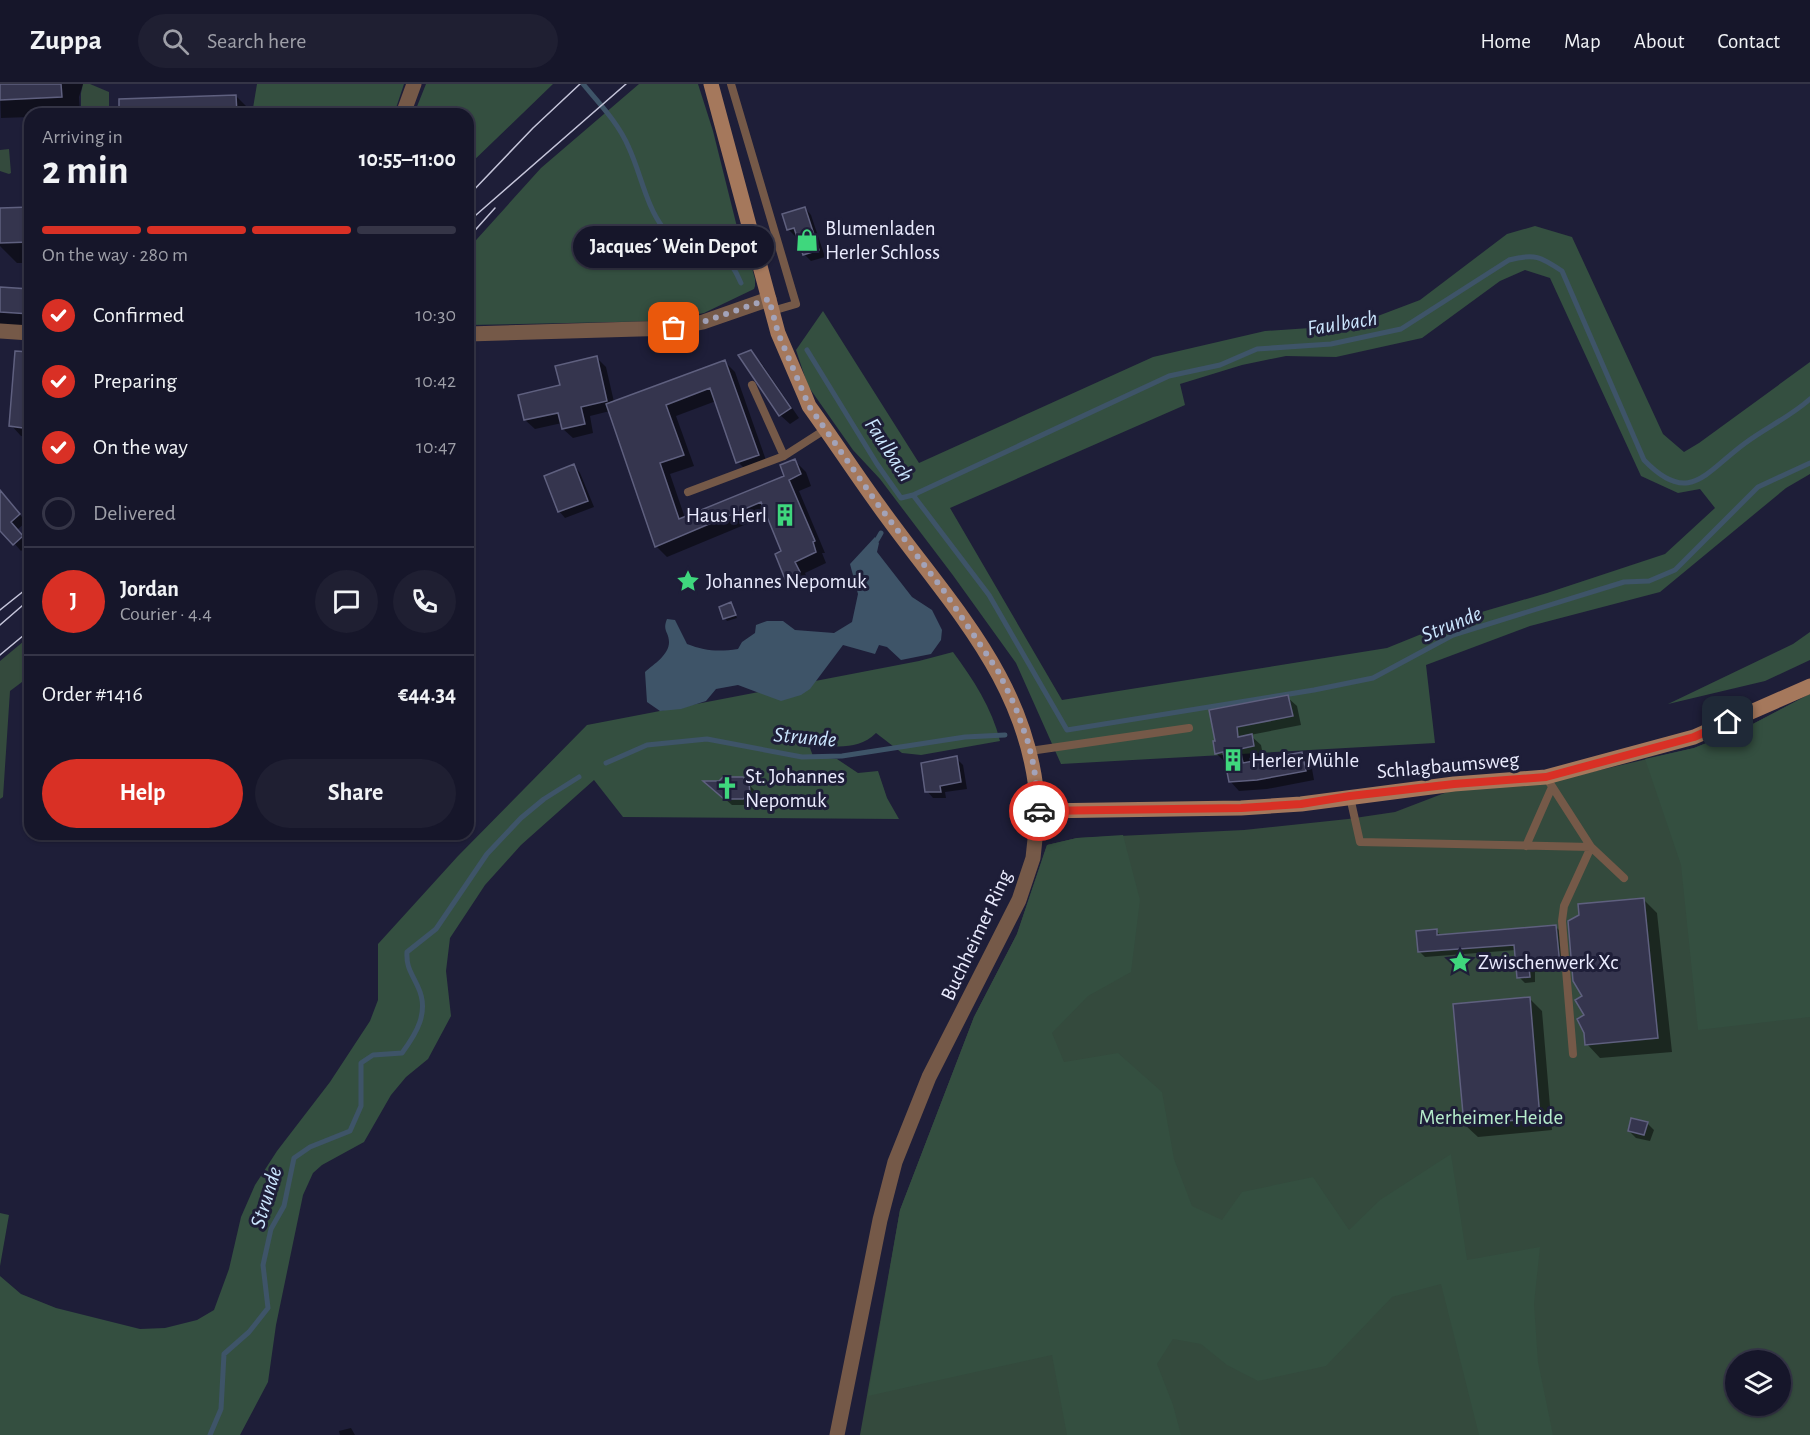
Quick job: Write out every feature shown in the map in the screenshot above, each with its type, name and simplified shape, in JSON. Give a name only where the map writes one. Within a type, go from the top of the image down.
[{"type":"main road","name":"Buchheimer Ring","points":[[711,84],[778,333],[809,406],[879,506],[944,591],[998,671],[1015,706],[1030,751],[1037,786],[1038,811]]},
{"type":"main road","name":"Schlagbaumsweg","points":[[1038,811],[1241,808],[1301,804],[1454,784],[1549,782],[1694,737],[1810,686]]},
{"type":"street","points":[[405,108],[414,84]]},
{"type":"street","points":[[474,334],[674,328],[770,305]]},
{"type":"street","points":[[0,331],[24,333]]},
{"type":"street","name":"Buchheimer Ring","points":[[837,1435],[880,1220],[895,1162],[929,1077],[1019,900],[1033,858],[1038,811]]},
{"type":"lane","points":[[731,84],[796,304],[770,305]]},
{"type":"lane","points":[[752,385],[784,456]]},
{"type":"lane","points":[[688,492],[784,456],[826,429]]},
{"type":"lane","points":[[1030,751],[1189,728]]},
{"type":"lane","points":[[1526,846],[1549,782]]},
{"type":"lane","points":[[1549,782],[1591,847],[1624,878]]},
{"type":"lane","points":[[1350,796],[1360,842],[1591,847]]},
{"type":"lane","points":[[1573,1054],[1562,921],[1564,906],[1591,847]]},
{"type":"green space","points":[[83,84],[90,84],[109,92],[109,108],[81,108]]},
{"type":"green space","points":[[257,84],[404,84],[396,108],[253,108]]},
{"type":"green space","points":[[426,84],[553,84],[474,160],[474,108],[416,108]]},
{"type":"green space","points":[[639,84],[698,84],[713,131],[738,231],[742,231],[755,279],[754,289],[704,313],[664,321],[474,325],[474,242],[541,168]]},
{"type":"green space","points":[[9,149],[11,173],[9,174],[0,171],[0,150]]},
{"type":"green space","points":[[1535,226],[1572,237],[1663,434],[1684,452],[1810,362],[1810,474],[1786,488],[1660,592],[1530,626],[1426,665],[1435,743],[1061,764],[1016,663],[880,479],[853,450],[808,386],[796,350],[823,311],[919,463],[1153,357],[1265,331],[1354,325],[1420,300],[1507,234]],"holes":[[[1525,270],[1550,278],[1641,476],[1678,493],[1700,489],[1715,508],[1665,554],[1547,593],[1461,618],[1387,648],[1062,700],[950,508],[1185,405],[1180,384],[1242,365],[1286,356],[1336,357],[1422,338],[1500,281]]]},
{"type":"green space","points":[[1810,632],[1810,660],[1765,681],[1668,704],[1793,644]]},
{"type":"green space","points":[[24,641],[24,680],[10,691],[3,797],[0,799],[0,661]]},
{"type":"green space","points":[[953,652],[981,694],[1000,741],[921,755],[902,753],[876,733],[862,743],[854,745],[812,745],[810,748],[813,756],[837,759],[858,773],[878,771],[887,798],[899,819],[623,817],[594,780],[521,845],[485,885],[450,938],[446,971],[451,1016],[428,1059],[406,1077],[391,1095],[364,1142],[322,1165],[313,1173],[303,1195],[276,1325],[268,1382],[240,1435],[0,1435],[0,1276],[21,1294],[56,1308],[140,1329],[165,1328],[197,1320],[214,1310],[229,1269],[241,1217],[255,1185],[277,1151],[330,1082],[370,1021],[378,1000],[378,944],[458,856],[587,725],[919,661]]},
{"type":"green space","name":"Merheimer Heide","points":[[1810,694],[1810,1435],[860,1435],[900,1210],[974,1017],[1017,934],[1047,845],[1077,838],[1244,830],[1395,812],[1455,789],[1545,783],[1694,748],[1749,726]]},
{"type":"green space","points":[[1810,694],[1810,1017],[1698,1030],[1681,865],[1645,759],[1694,748],[1749,726]]},
{"type":"green space","points":[[1123,835],[1140,900],[1131,972],[1088,996],[1052,1033],[1064,1062],[1118,1053],[1162,1092],[1174,1159],[1192,1206],[1222,1220],[1242,1192],[1313,1177],[1349,1230],[1380,1200],[1451,1154],[1467,1260],[1540,1247],[1534,1304],[1538,1362],[1553,1435],[1479,1435],[1441,1284],[1392,1297],[1326,1366],[1258,1381],[1227,1365],[1201,1344],[1173,1339],[1157,1364],[1173,1405],[1181,1435],[1067,1435],[1052,1355],[868,1396],[900,1210],[974,1017],[1017,934],[1047,845],[1077,838]]},
{"type":"green space","points":[[0,1213],[9,1215],[0,1266]]},
{"type":"water","points":[[875,537],[879,543],[877,552],[912,597],[932,610],[942,630],[941,640],[931,654],[901,660],[887,647],[879,645],[875,654],[843,645],[810,689],[801,695],[781,701],[738,685],[716,689],[706,701],[681,709],[660,711],[647,702],[645,672],[667,651],[669,639],[665,626],[667,619],[675,620],[687,644],[712,650],[738,649],[742,642],[755,633],[756,625],[767,621],[783,621],[795,630],[834,633],[852,622],[858,594],[850,564]]},
{"type":"building","points":[[0,84],[61,84],[62,97],[0,100]]},
{"type":"building","points":[[236,95],[237,108],[119,108],[119,99]]},
{"type":"building","points":[[24,207],[24,242],[0,243],[0,208]]},
{"type":"building","name":"Blumenladen Herler Schloss","points":[[805,207],[819,250],[803,255],[794,228],[787,230],[782,214]]},
{"type":"building","points":[[0,287],[24,289],[24,314],[0,312]]},
{"type":"building","points":[[751,350],[791,408],[779,416],[738,355]]},
{"type":"building","points":[[15,351],[24,352],[24,428],[9,426]]},
{"type":"building","points":[[597,356],[607,401],[581,407],[585,424],[562,429],[558,413],[524,420],[518,395],[560,385],[555,366]]},
{"type":"building","points":[[725,360],[759,455],[736,463],[710,388],[666,405],[684,455],[660,463],[679,519],[784,476],[780,465],[795,459],[801,474],[789,480],[815,541],[813,542],[816,552],[795,562],[800,572],[785,579],[775,554],[781,551],[761,502],[655,547],[606,404]]},
{"type":"building","points":[[574,464],[588,501],[558,512],[544,476]]},
{"type":"building","points":[[0,490],[20,514],[11,522],[23,536],[13,545],[0,531]]},
{"type":"building","points":[[731,602],[736,615],[723,619],[719,607]]},
{"type":"building","points":[[1288,695],[1293,716],[1237,727],[1238,737],[1252,734],[1254,746],[1240,749],[1243,763],[1302,752],[1306,771],[1257,780],[1229,782],[1223,752],[1215,754],[1209,710]]},
{"type":"building","points":[[957,756],[961,782],[940,786],[941,792],[925,792],[921,763]]},
{"type":"building","name":"St. Johannes Nepomuk","points":[[723,777],[743,777],[749,783],[750,793],[743,799],[724,799],[703,781],[719,781]]},
{"type":"building","points":[[1644,898],[1658,1038],[1585,1045],[1584,1033],[1577,1019],[1584,1015],[1575,1000],[1582,996],[1573,981],[1568,921],[1579,915],[1578,904]]},
{"type":"building","points":[[1556,925],[1560,965],[1529,967],[1530,977],[1517,978],[1514,945],[1418,952],[1416,931],[1437,929],[1437,935]]},
{"type":"building","points":[[1530,997],[1540,1118],[1464,1125],[1453,1004]]},
{"type":"building","points":[[1631,1118],[1648,1122],[1644,1135],[1628,1131]]},
{"type":"waterway","name":"Faulbach","points":[[583,84],[609,114],[625,139],[648,200],[664,229],[678,240],[722,258],[733,267],[741,283]]},
{"type":"waterway","name":"Faulbach","points":[[807,350],[877,464],[901,498],[913,495],[1169,376],[1220,365],[1257,349],[1331,344],[1401,329],[1509,260],[1525,257],[1543,260],[1562,271],[1644,460],[1660,474],[1673,481],[1685,483],[1708,474],[1744,444],[1810,399]]},
{"type":"waterway","name":"Strunde","points":[[913,495],[989,595],[1067,730],[1314,690],[1373,678],[1453,635],[1624,582],[1649,581],[1675,570],[1758,487],[1810,463]]},
{"type":"waterway","points":[[877,540],[881,533]]},
{"type":"waterway","name":"Strunde","points":[[606,763],[647,745],[707,739],[802,757],[842,756],[965,737],[1005,735]]},
{"type":"waterway","name":"Strunde","points":[[210,1435],[221,1409],[224,1354],[249,1332],[268,1308],[263,1265],[271,1229],[284,1206],[294,1158],[310,1147],[350,1131],[361,1106],[361,1063],[373,1055],[402,1053],[420,1022],[423,1005],[408,966],[407,952],[436,929],[487,854],[521,818],[544,799],[579,777]]},
{"type":"tram line","points":[[474,190],[533,128],[580,84]]},
{"type":"tram line","points":[[474,217],[626,84]]},
{"type":"tram line","points":[[474,231],[495,208]]},
{"type":"tram line","points":[[0,610],[24,591]]},
{"type":"tram line","points":[[0,625],[24,604]]},
{"type":"tram line","points":[[0,655],[24,635]]},
{"type":"way so far","points":[[674,328],[703,322],[769,299],[778,333],[809,406],[879,506],[944,591],[998,671],[1015,706],[1028,742],[1034,767],[1039,811]]},
{"type":"place","name":"Blumenladen Herler Schloss","points":[[807,240]]},
{"type":"place","name":"Jacques´ Wein Depot","points":[[674,328]]},
{"type":"place","name":"Haus Herl","points":[[785,515]]},
{"type":"place","name":"Johannes Nepomuk","points":[[688,581]]},
{"type":"place","name":"Herler Mühle","points":[[1233,760]]},
{"type":"place","name":"St. Johannes Nepomuk","points":[[727,788]]},
{"type":"place","name":"Zwischenwerk Xc","points":[[1460,962]]},
{"type":"route","points":[[1039,811],[1241,808],[1301,804],[1454,784],[1546,777],[1694,737],[1728,722]]}]
